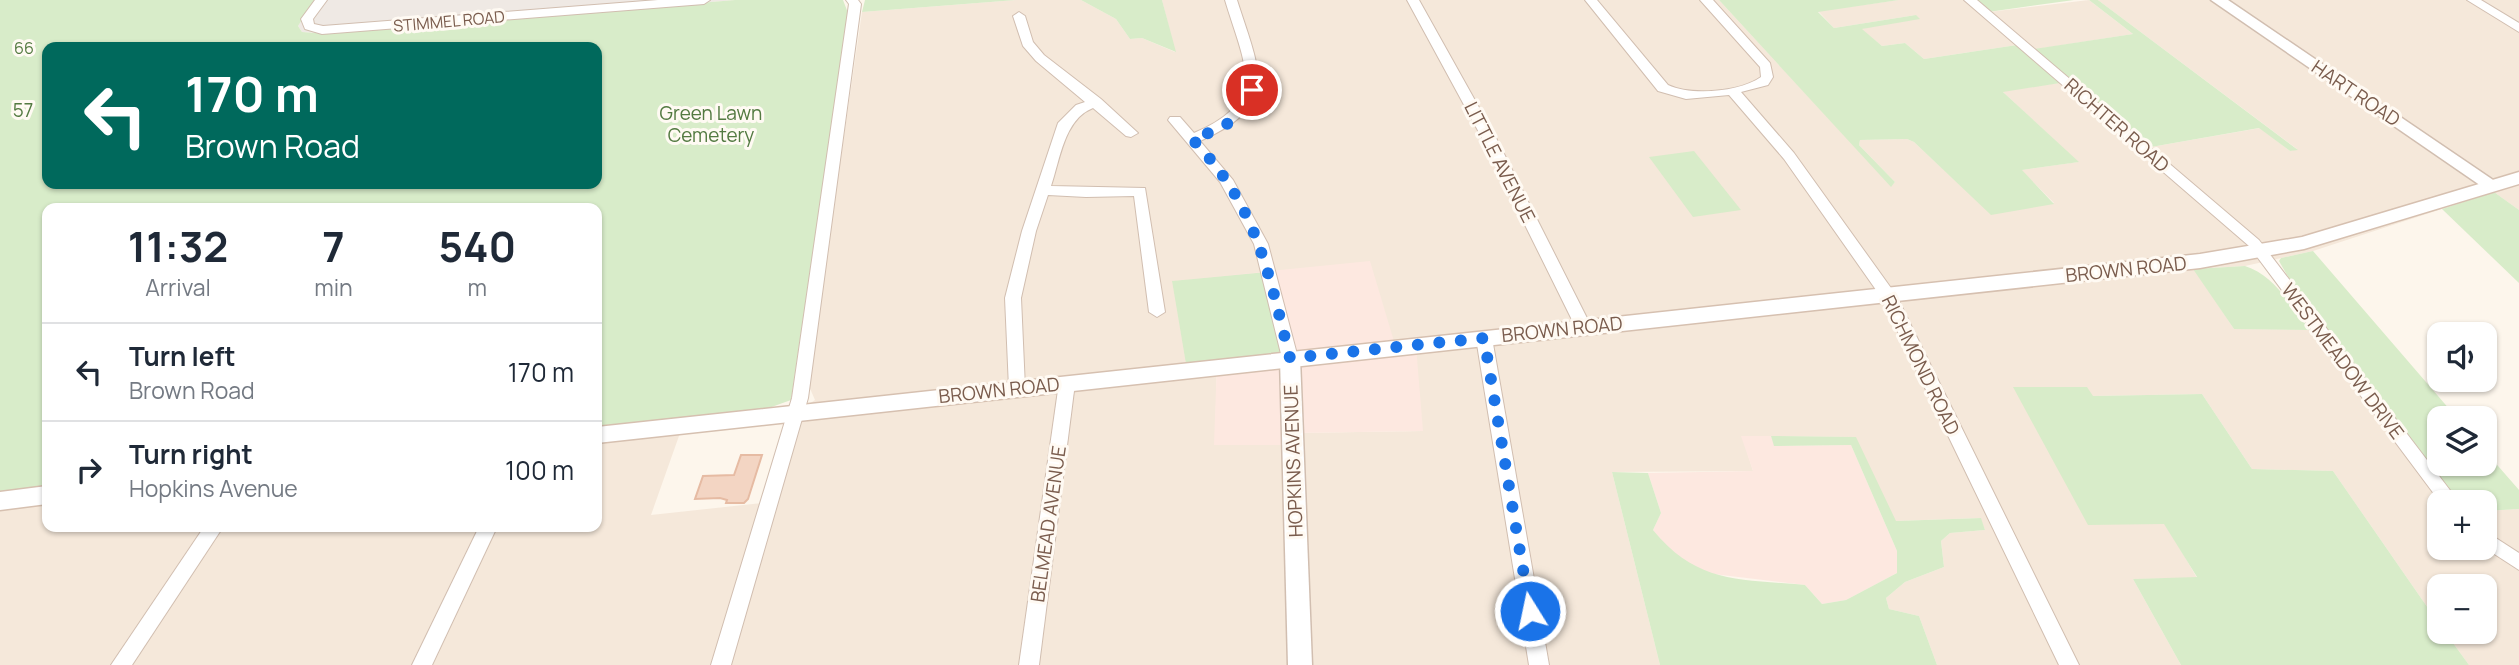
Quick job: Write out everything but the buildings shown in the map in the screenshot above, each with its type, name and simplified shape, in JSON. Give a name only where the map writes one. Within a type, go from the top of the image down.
[{"type":"main road","name":"BROWN ROAD","points":[[602,434],[2262,252],[2317,239],[2519,178]]},
{"type":"main road","points":[[0,500],[42,496]]},
{"type":"street","name":"STIMMEL ROAD","points":[[321,0],[307,19],[309,26],[322,30],[704,0]]},
{"type":"street","points":[[721,665],[796,412],[855,4],[852,0]]},
{"type":"street","points":[[1192,139],[1231,122],[1251,98],[1252,79],[1231,0]]},
{"type":"street","name":"LITTLE AVENUE","points":[[1413,0],[1489,138],[1583,326]]},
{"type":"street","points":[[1591,0],[1663,88],[1687,95],[1732,90],[1763,82],[1767,77],[1766,66],[1706,0]]},
{"type":"street","name":"RICHTER ROAD","points":[[1970,0],[2262,252]]},
{"type":"street","name":"HART ROAD","points":[[2218,0],[2493,186]]},
{"type":"street","points":[[2473,0],[2519,28]]},
{"type":"street","points":[[1019,16],[1027,43],[1040,58],[1131,133]]},
{"type":"street","name":"RICHMOND ROAD","points":[[1732,90],[1789,156],[1888,295],[2069,665]]},
{"type":"street","points":[[1017,388],[1013,298],[1042,190],[1065,123],[1081,108],[1096,102]]},
{"type":"street","name":"HOPKINS AVENUE","points":[[1175,120],[1226,180],[1261,244],[1290,358],[1300,665]]},
{"type":"street","points":[[1042,190],[1086,193],[1140,191],[1157,312]]},
{"type":"street","name":"WESTMEADOW DRIVE","points":[[2262,252],[2441,490]]},
{"type":"street","points":[[1484,338],[1539,665]]},
{"type":"street","name":"BELMEAD AVENUE","points":[[1029,665],[1067,383]]},
{"type":"street","points":[[121,665],[211,532]]},
{"type":"street","points":[[422,665],[486,532]]},
{"type":"street","points":[[2497,547],[2519,563]]},
{"type":"shaded area","points":[[315,0],[735,0],[328,34],[302,32],[298,26]]},
{"type":"shaded area","points":[[1016,0],[1081,0],[1116,19],[1130,39],[1142,38],[1175,52],[1162,0],[1719,0],[1891,186],[1895,182],[1859,145],[1860,140],[1907,139],[1914,142],[1991,214],[2054,203],[2021,170],[2078,162],[2002,91],[2072,81],[2151,147],[2260,128],[2290,151],[2297,149],[2098,0],[2519,0],[2519,210],[2494,192],[2313,251],[2245,266],[2194,269],[2234,329],[2328,330],[2427,461],[2427,476],[2438,476],[2449,490],[2427,490],[2427,560],[2497,560],[2497,510],[2519,509],[2519,665],[2469,665],[2454,644],[2497,644],[2497,574],[2427,574],[2427,607],[2333,471],[2252,469],[2202,394],[2092,396],[2197,578],[2133,579],[2181,665],[1937,665],[1919,616],[1889,609],[1886,598],[1905,582],[1944,567],[1941,541],[1950,533],[1985,530],[1980,518],[1895,521],[1855,437],[1742,436],[1753,471],[1612,472],[1660,665],[0,665],[0,494],[42,490],[42,532],[602,532],[602,428],[685,419],[651,515],[762,503],[785,420],[815,400],[808,384],[862,12]],"holes":[[[1217,360],[1423,431],[1295,433],[1215,445]]]},
{"type":"shaded area","points":[[1899,0],[1974,0],[1989,12],[2089,0],[2133,34],[2024,51],[2017,45],[1924,59],[1905,43],[1882,46],[1861,29],[1916,15],[1834,28],[1818,11]]},
{"type":"shaded area","points":[[1370,261],[1396,348],[1416,346],[1423,431],[1296,433],[1296,445],[1214,445],[1217,361],[1186,364],[1172,281]]},
{"type":"shaded area","points":[[1741,436],[1771,436],[1775,446],[1851,445],[1897,551],[1897,573],[1846,600],[1822,604],[1805,585],[1705,573],[1672,553],[1653,530],[1661,513],[1648,473],[1753,471]]},
{"type":"green space","name":"Green Lawn Cemetery","points":[[0,0],[315,0],[298,26],[302,32],[328,34],[735,0],[843,0],[848,13],[791,400],[766,409],[602,428],[602,203],[42,203],[42,490],[0,494]]},
{"type":"green space","points":[[865,0],[1016,0],[862,12]]},
{"type":"green space","points":[[1081,0],[1162,0],[1176,52],[1142,38],[1130,39],[1116,19]]},
{"type":"green space","points":[[1719,0],[1899,0],[1818,12],[1834,28],[1916,15],[1920,19],[1862,29],[1882,46],[1905,43],[1924,59],[2017,45],[2060,83],[2003,92],[2079,162],[2022,170],[2054,204],[1991,215],[1914,142],[1907,139],[1860,140],[1859,145],[1895,182],[1891,187]]},
{"type":"green space","points":[[1974,0],[2074,0],[1988,12]]},
{"type":"green space","points":[[2089,0],[2098,0],[2298,150],[2290,151],[2259,128],[2151,147],[2034,49],[2133,34]]},
{"type":"green space","points":[[1694,151],[1741,210],[1693,217],[1649,157]]},
{"type":"green space","points":[[2494,192],[2519,210],[2519,283],[2442,209]]},
{"type":"green space","points":[[2313,251],[2427,383],[2427,392],[2435,392],[2447,406],[2427,406],[2427,461],[2291,282],[2279,261],[2281,258]]},
{"type":"green space","points":[[2245,266],[2274,284],[2310,330],[2234,329],[2193,269]]},
{"type":"green space","points":[[1267,272],[1287,357],[1187,370],[1172,281]]},
{"type":"green space","points":[[2013,387],[2087,387],[2093,396],[2202,394],[2252,469],[2333,471],[2427,607],[2427,644],[2454,644],[2469,665],[2181,665],[2133,579],[2197,577],[2164,524],[2088,525]]},
{"type":"green space","points":[[1771,436],[1856,437],[1896,521],[1981,518],[1985,530],[1950,533],[1941,541],[1944,567],[1905,582],[1886,598],[1889,609],[1919,616],[1937,665],[1660,665],[1612,472],[1648,473],[1661,513],[1653,530],[1669,548],[1703,570],[1740,579],[1805,585],[1822,604],[1846,600],[1897,573],[1897,551],[1851,445],[1774,446]]},
{"type":"green space","points":[[2497,465],[2519,490],[2519,509],[2497,510],[2497,490],[2449,490],[2438,476],[2497,476]]},
{"type":"route","points":[[1252,90],[1248,103],[1231,122],[1192,139],[1226,180],[1261,244],[1290,358],[1484,338],[1530,611]]},
{"type":"park label","name":"66","points":[[24,48]]},
{"type":"park label","name":"57","points":[[23,110]]}]
